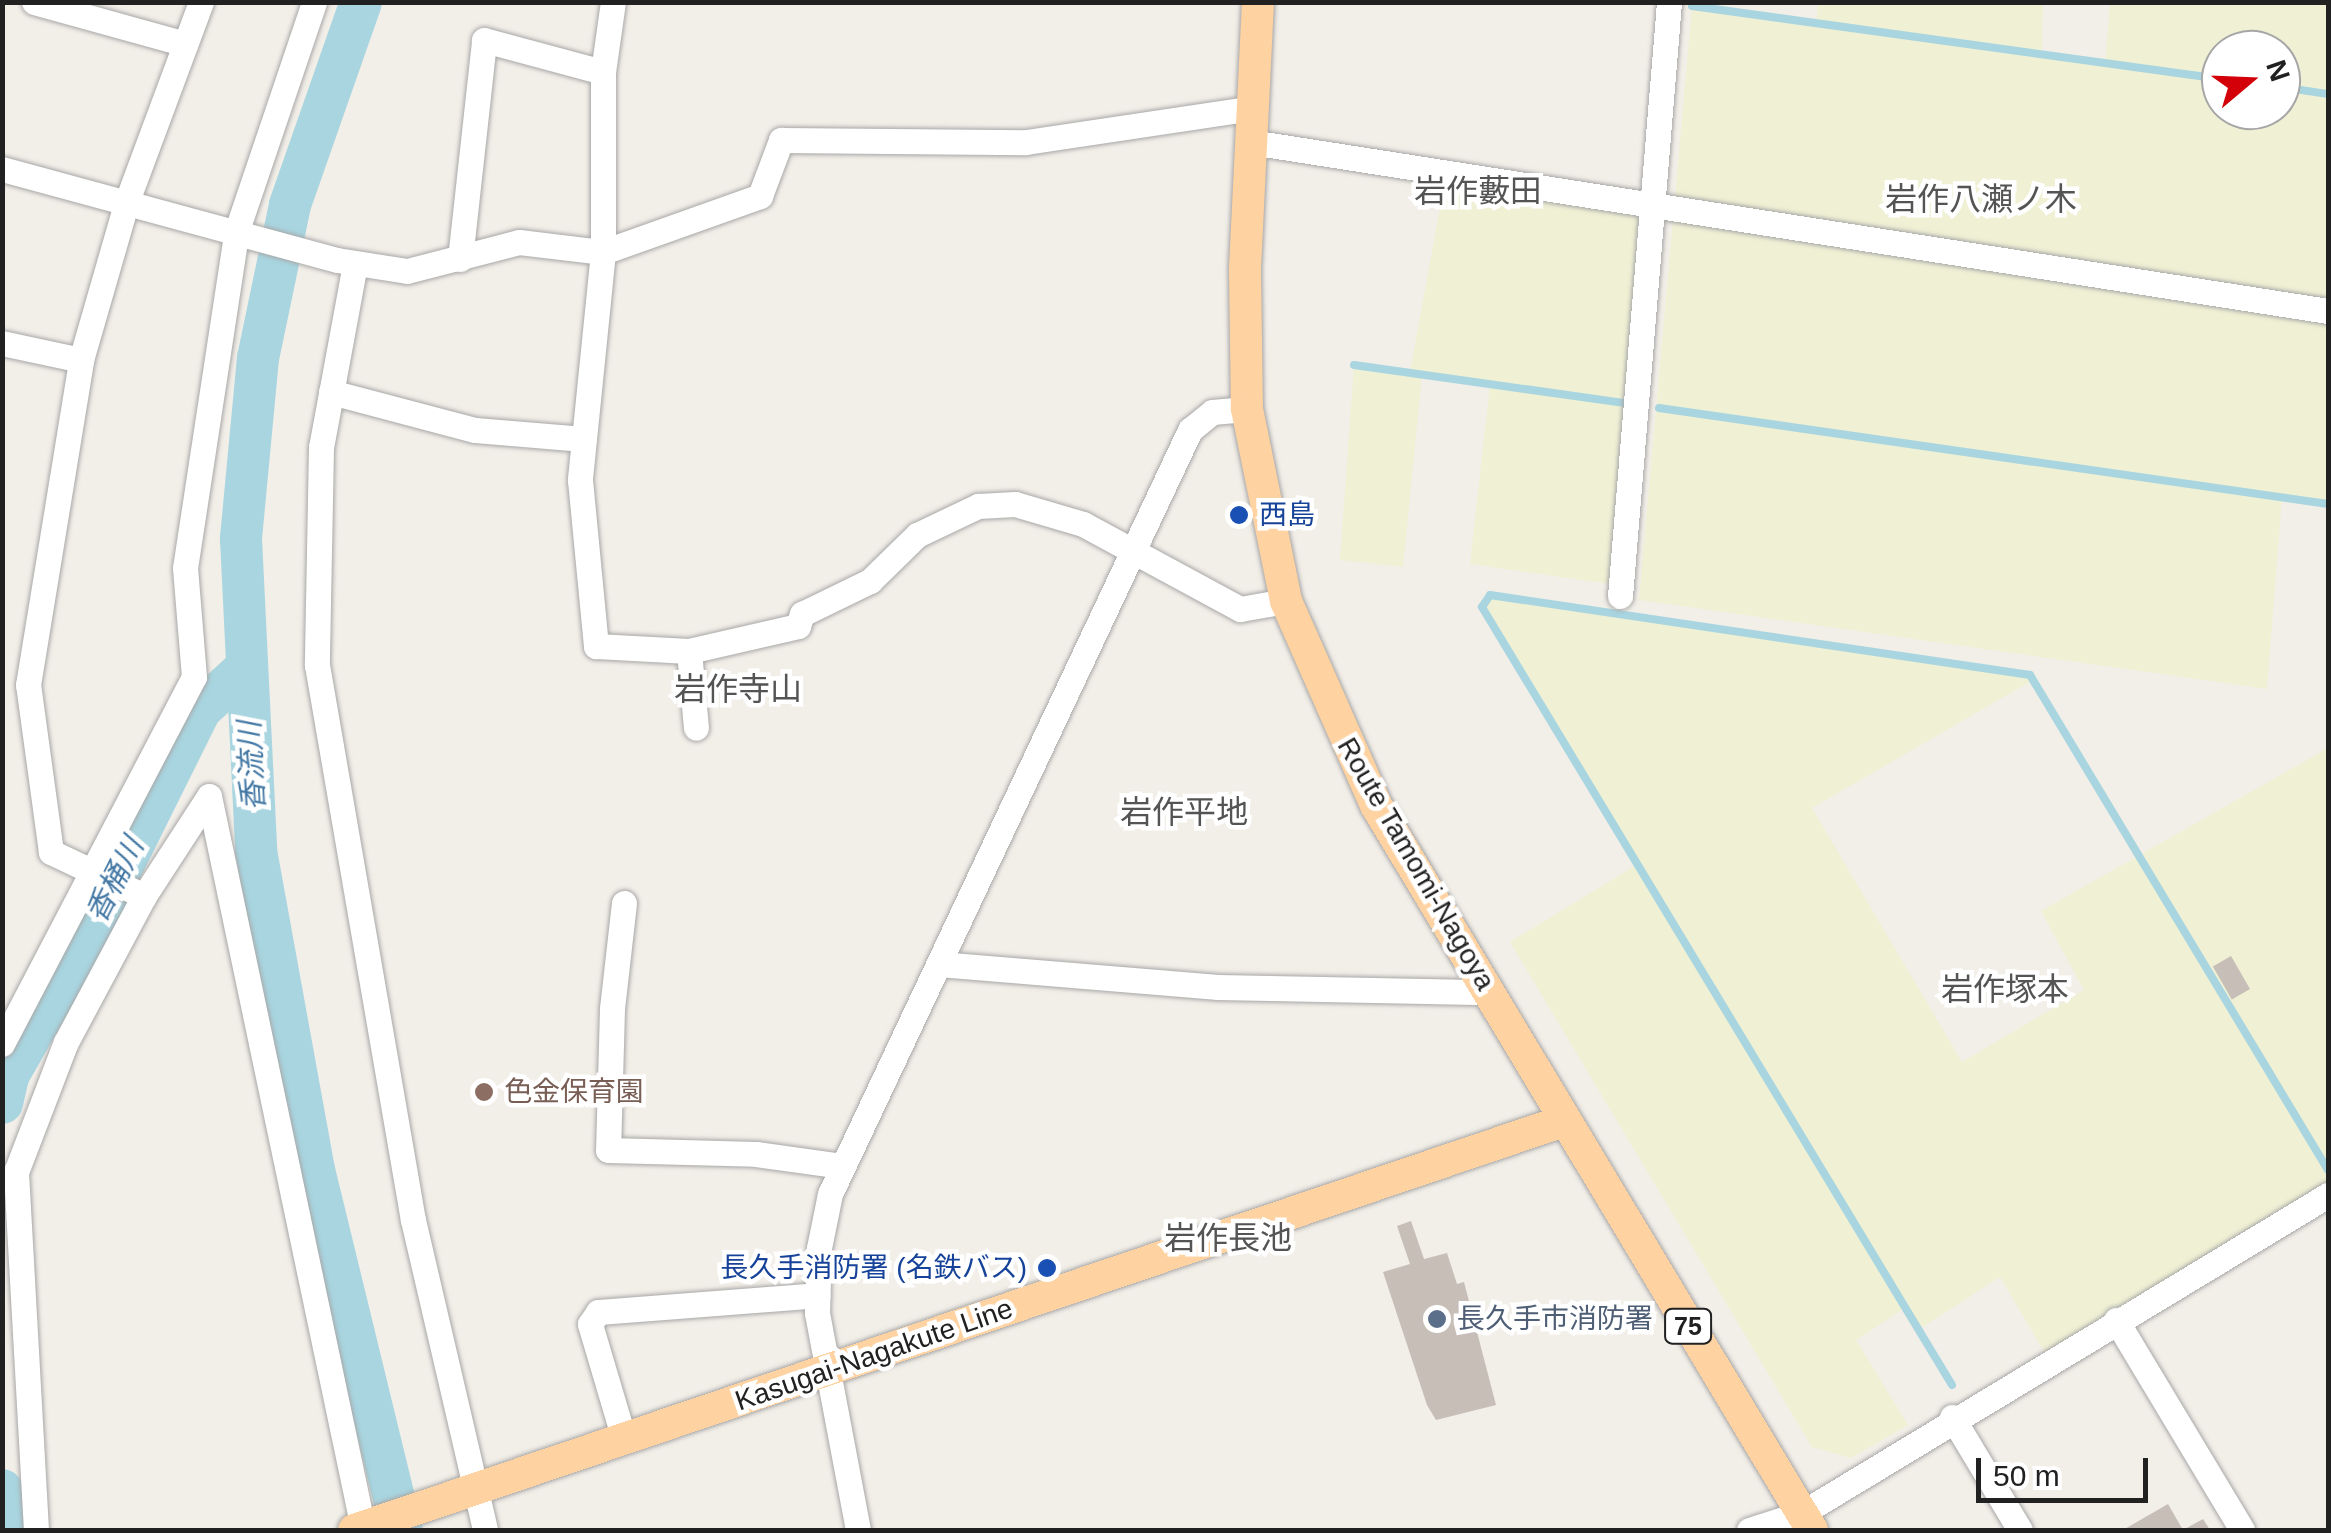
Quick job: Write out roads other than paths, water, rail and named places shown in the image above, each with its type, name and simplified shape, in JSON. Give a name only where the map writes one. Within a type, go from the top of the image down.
[{"type":"main road","name":"Route Tamomi-Nagoya","points":[[1258,2],[1246,409],[1286,601],[1376,805],[1564,1121]]},
{"type":"main road","name":"Kasugai-Nagakute Line","points":[[364,1527],[1564,1121]]},
{"type":"main road","name":"75","points":[[1564,1121],[1807,1522]]},
{"type":"street","points":[[34,2],[185,44]]},
{"type":"street","points":[[140,894],[51,852],[44,838],[15,684],[81,360],[127,201],[200,2]]},
{"type":"street","points":[[2,1044],[96,874],[194,677],[184,568],[244,235],[314,2]]},
{"type":"street","points":[[613,2],[603,72],[603,252],[584,439],[586,592],[596,646],[689,651],[798,626],[802,614],[870,581],[918,535],[978,506],[1015,504],[1132,546],[1240,609],[1286,601]]},
{"type":"street","points":[[1620,596],[1668,2]]},
{"type":"street","points":[[460,259],[484,40],[603,72]]},
{"type":"street","points":[[2,169],[346,262],[407,272],[519,242],[603,252],[760,196],[782,140],[1026,142],[1253,108]]},
{"type":"street","points":[[1252,142],[2328,310]]},
{"type":"street","points":[[346,262],[315,558],[317,666],[413,1220],[467,1491],[485,1530]]},
{"type":"street","points":[[2,342],[81,360]]},
{"type":"street","points":[[331,392],[475,430],[584,439]]},
{"type":"street","points":[[858,1530],[817,1295],[818,1248],[842,1166],[1132,546],[1195,423],[1212,412],[1246,409]]},
{"type":"street","points":[[689,651],[696,728]]},
{"type":"street","points":[[36,1530],[16,1172],[66,1042],[140,894],[209,796],[364,1527]]},
{"type":"street","points":[[624,903],[612,1009],[608,1150],[756,1154],[842,1166]]},
{"type":"street","points":[[939,964],[1218,987],[1490,992]]},
{"type":"street","points":[[1748,1530],[1807,1522],[1952,1417],[2328,1195]]},
{"type":"street","points":[[624,1440],[590,1324],[598,1312],[817,1295]]},
{"type":"street","points":[[2116,1320],[2242,1530]]},
{"type":"street","points":[[1952,1417],[2020,1530]]},
{"type":"waterway","name":"香流川","points":[[361,2],[290,205],[258,358],[241,539],[256,851],[314,1170],[402,1530]]},
{"type":"waterway","points":[[1692,6],[2201,76]]},
{"type":"waterway","points":[[2301,90],[2328,94]]},
{"type":"waterway","points":[[1354,365],[1623,403]]},
{"type":"waterway","points":[[1659,408],[2328,504]]},
{"type":"waterway","points":[[1952,1385],[1482,607],[1490,595],[2030,675],[2328,1170]]},
{"type":"waterway","name":"香桶川","points":[[2,1103],[8,1076],[92,928],[200,710],[246,668]]},
{"type":"waterway","name":"香桶川","points":[[2,1490],[6,1530]]},
{"type":"place","name":"西島","points":[[1239,515]]},
{"type":"place","name":"色金保育園","points":[[484,1092]]},
{"type":"place","name":"長久手消防署 (名鉄バス)","points":[[1047,1268]]},
{"type":"place","name":"長久手市消防署","points":[[1437,1319]]},
{"type":"district","name":"岩作藪田","points":[[1478,191]]},
{"type":"district","name":"岩作八瀬ノ木","points":[[1981,199]]},
{"type":"district","name":"岩作寺山","points":[[738,689]]},
{"type":"district","name":"岩作平地","points":[[1184,812]]},
{"type":"district","name":"岩作塚本","points":[[2005,989]]},
{"type":"district","name":"岩作長池","points":[[1228,1238]]}]
